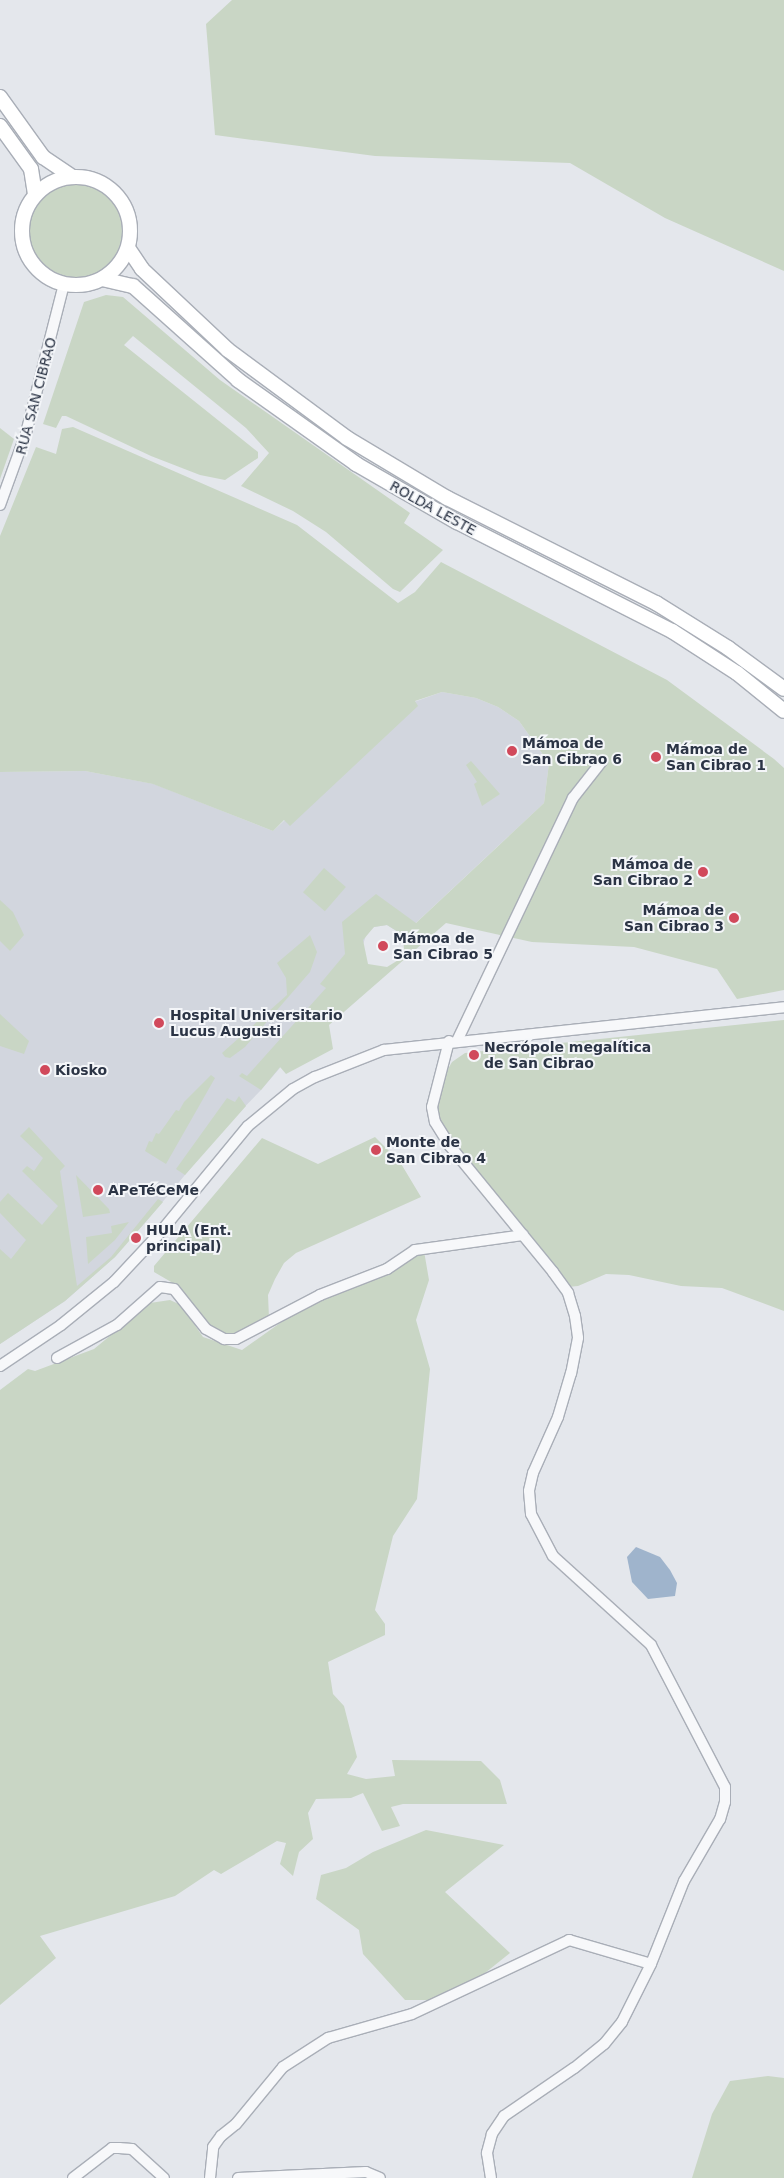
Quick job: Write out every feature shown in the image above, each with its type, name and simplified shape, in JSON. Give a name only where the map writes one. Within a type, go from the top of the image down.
[{"type":"highway","points":[[0,97],[43,157],[71,176],[101,182],[113,191],[129,217],[128,248],[117,266],[102,279]]},
{"type":"highway","points":[[0,126],[31,169],[36,194]]},
{"type":"highway","points":[[64,284],[36,268],[24,247],[21,223],[36,194],[58,179],[71,176]]},
{"type":"highway","name":"ROLDA LESTE","points":[[128,248],[142,269],[228,350],[347,438],[447,498],[663,607],[728,648],[784,689]]},
{"type":"highway","name":"ROLDA LESTE","points":[[64,284],[83,285],[102,279],[132,286],[232,375],[356,464],[463,525],[672,631],[737,673],[784,711]]},
{"type":"street","name":"RÚA SAN CIBRAO","points":[[0,505],[17,465],[64,284]]},
{"type":"street","points":[[491,2178],[487,2152],[492,2134],[504,2116],[574,2068],[604,2044],[622,2022],[651,1964],[684,1880],[720,1819],[725,1802],[725,1787],[650,1645],[553,1556],[531,1514],[528,1491],[533,1473],[558,1416],[578,1338],[568,1293],[435,1122],[432,1107],[453,1041],[573,798],[602,761]]},
{"type":"street","points":[[0,1366],[61,1325],[114,1282],[158,1236],[248,1126],[293,1089],[349,1061],[384,1050],[453,1041],[784,1006]]},
{"type":"street","points":[[57,1358],[117,1325],[148,1295],[160,1287],[174,1289],[206,1329],[224,1339],[236,1339],[320,1295],[387,1269],[415,1250],[523,1235]]},
{"type":"street","points":[[210,2178],[213,2147],[221,2136],[236,2124],[282,2067],[328,2038],[412,2014],[569,1940],[651,1964]]},
{"type":"street","points":[[73,2178],[112,2148],[119,2148],[132,2149],[164,2178]]},
{"type":"street","points":[[238,2178],[366,2172],[380,2178]]},
{"type":"shaded area","name":"Hospital Universitario Lucus Augusti","points":[[442,692],[476,698],[498,707],[519,721],[549,763],[544,803],[403,935],[387,925],[374,927],[367,932],[362,948],[368,965],[261,1090],[224,1128],[115,1257],[65,1301],[0,1344],[0,772],[85,771],[154,784],[273,831],[414,702]]},
{"type":"green space","points":[[232,0],[784,0],[784,271],[665,218],[570,163],[375,156],[215,135],[206,24]]},
{"type":"green space","points":[[75,184],[93,188],[108,198],[118,213],[122,231],[118,249],[108,264],[93,274],[75,278],[57,274],[42,264],[32,249],[28,231],[32,213],[42,198],[57,188]]},
{"type":"green space","points":[[106,295],[123,297],[220,380],[410,513],[404,523],[443,550],[400,592],[393,589],[326,532],[293,511],[241,486],[269,453],[246,428],[133,336],[124,345],[258,452],[258,458],[225,480],[200,475],[151,456],[66,416],[62,416],[56,428],[43,424],[84,302]]},
{"type":"green space","points":[[73,427],[297,525],[398,603],[415,592],[441,562],[667,680],[774,759],[784,768],[784,990],[737,999],[717,969],[634,947],[532,942],[446,923],[329,1025],[333,1049],[286,1074],[280,1067],[261,1090],[239,1076],[242,1073],[247,1076],[326,988],[320,984],[345,954],[342,922],[376,894],[416,923],[544,803],[549,763],[519,721],[498,707],[476,698],[442,692],[415,701],[418,706],[290,826],[284,820],[273,831],[153,784],[85,771],[0,772],[0,536],[36,447],[56,454],[62,429]],"holes":[[[387,925],[403,935],[404,949],[400,959],[387,967],[368,964],[363,940],[374,927]]]},
{"type":"green space","points":[[0,428],[14,439],[0,479]]},
{"type":"green space","points":[[471,761],[500,794],[482,806],[474,784],[477,782],[466,765]]},
{"type":"green space","points":[[324,868],[346,887],[325,911],[303,892]]},
{"type":"green space","points":[[0,900],[13,912],[24,935],[10,951],[0,941]]},
{"type":"green space","points":[[310,935],[317,952],[310,972],[245,1047],[230,1058],[225,1057],[222,1053],[287,995],[286,978],[277,963]]},
{"type":"green space","points":[[0,1014],[29,1041],[24,1054],[0,1046]]},
{"type":"green space","points":[[784,1020],[784,1311],[722,1288],[681,1286],[629,1275],[606,1274],[578,1286],[568,1287],[478,1176],[438,1119],[437,1103],[444,1076],[452,1062],[465,1053]]},
{"type":"green space","points":[[211,1075],[215,1078],[166,1164],[145,1151],[149,1141],[152,1142],[156,1133],[159,1134],[176,1110],[179,1111],[184,1102]]},
{"type":"green space","points":[[239,1096],[246,1106],[185,1175],[176,1169],[227,1098],[235,1102]]},
{"type":"green space","points":[[29,1127],[65,1166],[60,1171],[77,1286],[111,1257],[158,1199],[163,1202],[115,1257],[65,1301],[0,1344],[0,1249],[11,1259],[26,1240],[0,1213],[0,1202],[8,1193],[42,1225],[58,1206],[22,1171],[27,1166],[34,1171],[43,1158],[20,1136]]},
{"type":"green space","points":[[375,1137],[400,1162],[421,1197],[296,1253],[284,1263],[268,1295],[269,1318],[234,1333],[224,1333],[210,1326],[178,1286],[154,1272],[154,1266],[262,1138],[318,1164]]},
{"type":"green space","points":[[76,1175],[109,1209],[110,1213],[83,1217]]},
{"type":"green space","points":[[129,1222],[115,1240],[88,1264],[86,1237],[112,1233],[111,1226]]},
{"type":"green space","points":[[424,1251],[429,1280],[416,1320],[430,1369],[417,1499],[393,1536],[375,1610],[385,1624],[385,1635],[328,1662],[333,1694],[344,1706],[357,1757],[347,1774],[366,1779],[395,1776],[392,1760],[481,1761],[500,1780],[507,1804],[403,1804],[391,1807],[400,1826],[382,1831],[363,1793],[351,1798],[316,1799],[308,1813],[313,1839],[299,1852],[293,1876],[280,1864],[286,1843],[277,1841],[221,1874],[214,1870],[175,1896],[40,1936],[56,1958],[0,2005],[0,1390],[28,1369],[35,1371],[94,1349],[150,1303],[170,1300],[181,1305],[203,1337],[242,1350],[297,1311],[391,1271]]},
{"type":"green space","points":[[426,1830],[504,1845],[445,1892],[510,1953],[480,1977],[429,2000],[405,2000],[363,1954],[359,1930],[316,1899],[321,1875],[346,1868],[373,1852]]},
{"type":"green space","points":[[768,2076],[784,2078],[784,2178],[692,2178],[712,2114],[730,2081]]},
{"type":"water","points":[[636,1547],[660,1557],[677,1583],[675,1596],[648,1599],[632,1582],[627,1557]]},
{"type":"place","name":"Mámoa de San Cibrao 6","points":[[512,751]]},
{"type":"place","name":"Mámoa de San Cibrao 1","points":[[656,757]]},
{"type":"place","name":"Mámoa de San Cibrao 2","points":[[703,872]]},
{"type":"place","name":"Mámoa de San Cibrao 3","points":[[734,918]]},
{"type":"place","name":"Mámoa de San Cibrao 5","points":[[383,946]]},
{"type":"place","name":"Hospital Universitario Lucus Augusti","points":[[159,1023]]},
{"type":"place","name":"Necrópole megalítica de San Cibrao","points":[[474,1055]]},
{"type":"place","name":"Kiosko","points":[[45,1070]]},
{"type":"place","name":"Monte de San Cibrao 4","points":[[376,1150]]},
{"type":"place","name":"APeTéCeMe","points":[[98,1190]]},
{"type":"place","name":"HULA (Ent. principal)","points":[[136,1238]]}]
